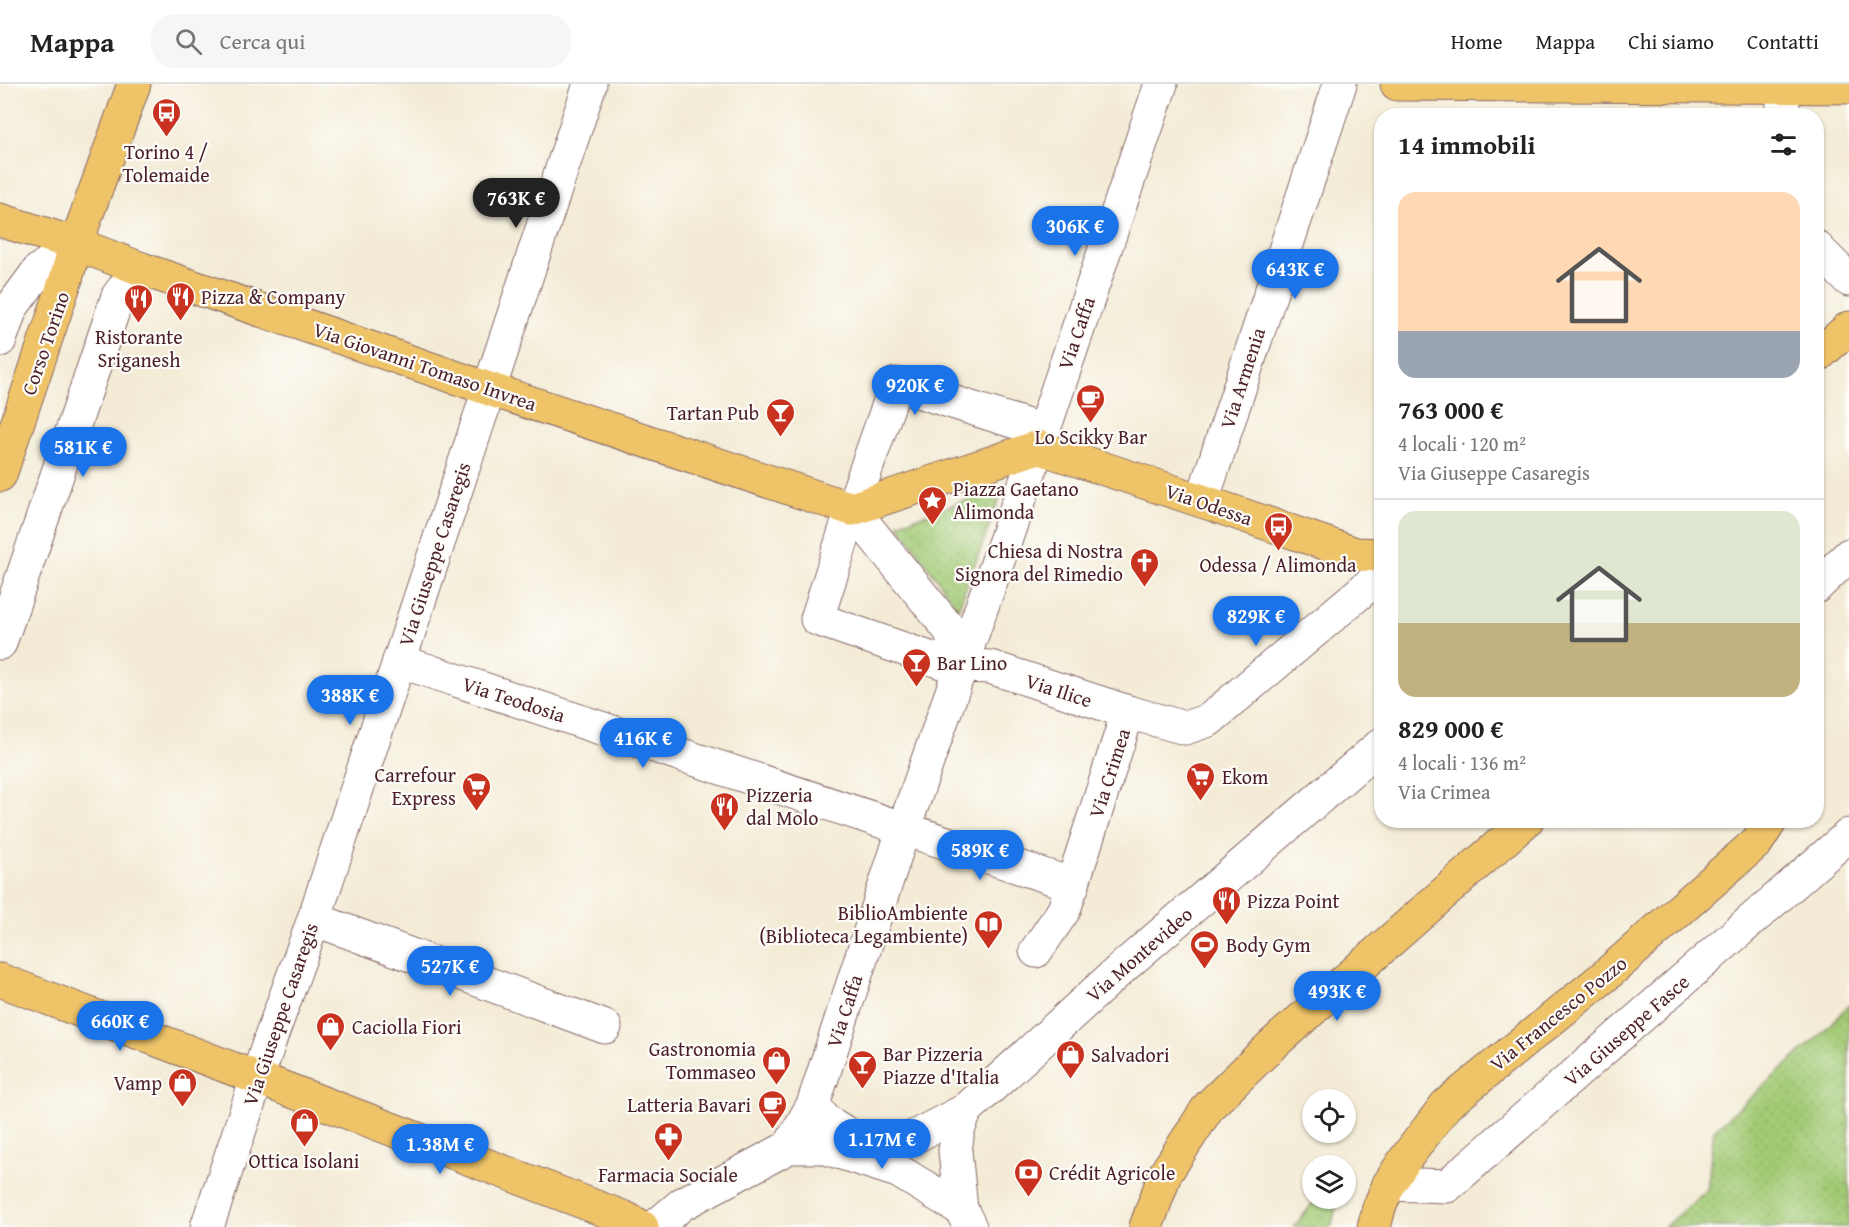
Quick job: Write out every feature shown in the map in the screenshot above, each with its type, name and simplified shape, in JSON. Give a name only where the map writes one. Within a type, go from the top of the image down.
[{"type":"main road","name":"Corso Torino","points":[[0,475],[76,244],[134,84]]},
{"type":"main road","points":[[1397,84],[1783,101],[1849,87]]},
{"type":"main road","name":"Via Giovanni Tomaso Invrea","points":[[0,220],[76,244],[489,389],[852,509]]},
{"type":"main road","points":[[1824,350],[1849,328]]},
{"type":"main road","name":"Via Odessa","points":[[1038,447],[1356,554],[1374,555]]},
{"type":"main road","points":[[852,509],[1038,447]]},
{"type":"main road","points":[[1146,1227],[1165,1174],[1209,1106],[1271,1046],[1518,828]]},
{"type":"main road","name":"Via Francesco Pozzo","points":[[1374,1227],[1389,1184],[1446,1105],[1606,975],[1757,842],[1766,828]]},
{"type":"main road","points":[[0,980],[614,1214],[642,1227]]},
{"type":"street","name":"Via Giuseppe Casaregis","points":[[207,1227],[314,919],[590,84]]},
{"type":"street","name":"Via Caffa","points":[[1038,447],[1161,84]]},
{"type":"street","name":"Via Armenia","points":[[1202,501],[1340,84]]},
{"type":"street","name":"Corso Torino","points":[[0,340],[11,308],[39,270],[76,244]]},
{"type":"street","points":[[1824,255],[1849,280]]},
{"type":"street","points":[[0,643],[118,296],[139,268]]},
{"type":"street","points":[[897,384],[1028,426],[1038,447],[975,667],[941,662],[817,619],[852,509],[897,384]]},
{"type":"street","points":[[852,509],[950,630],[975,667]]},
{"type":"street","points":[[1824,579],[1849,555]]},
{"type":"street","name":"Via Crimea","points":[[1036,951],[1064,910],[1128,712],[1185,728],[1209,720],[1374,581]]},
{"type":"street","name":"Via Teodosia","points":[[399,661],[1072,885]]},
{"type":"street","name":"Via Caffa","points":[[789,1147],[813,1105],[904,828],[975,667]]},
{"type":"street","name":"Via Ilice","points":[[975,667],[1128,712]]},
{"type":"street","name":"Via Montevideo","points":[[966,1218],[955,1150],[958,1131],[966,1110],[1123,967],[1374,751]]},
{"type":"street","name":"Via Giuseppe Fasce","points":[[1389,1184],[1447,1186],[1849,835]]},
{"type":"street","points":[[314,919],[605,1027]]},
{"type":"street","points":[[813,1105],[826,1121],[872,1145],[900,1144],[966,1110]]},
{"type":"street","points":[[655,1227],[682,1204],[789,1147],[823,1147],[898,1171],[966,1218]]},
{"type":"green space","points":[[1004,487],[958,609],[898,524]]},
{"type":"green space","points":[[1849,1005],[1849,1227],[1664,1227],[1707,1190],[1714,1130],[1816,1039]]},
{"type":"green space","points":[[1308,1209],[1336,1209],[1331,1227],[1294,1227]]},
{"type":"place","name":"Torino 4 / Tolemaide","points":[[166,138]]},
{"type":"place","name":"Pizza & Company","points":[[180,322]]},
{"type":"place","name":"Ristorante Sriganesh","points":[[139,324]]},
{"type":"place","name":"Lo Scikky Bar","points":[[1091,424]]},
{"type":"place","name":"Tartan Pub","points":[[780,438]]},
{"type":"place","name":"Piazza Gaetano Alimonda","points":[[932,526]]},
{"type":"place","name":"Odessa / Alimonda","points":[[1278,552]]},
{"type":"place","name":"Chiesa di Nostra Signora del Rimedio","points":[[1144,588]]},
{"type":"place","name":"Bar Lino","points":[[916,688]]},
{"type":"place","name":"Ekom","points":[[1201,802]]},
{"type":"place","name":"Carrefour Express","points":[[477,812]]},
{"type":"place","name":"Pizzeria dal Molo","points":[[725,832]]},
{"type":"place","name":"Pizza Point","points":[[1226,926]]},
{"type":"place","name":"BiblioAmbiente (Biblioteca Legambiente)","points":[[989,950]]},
{"type":"place","name":"Body Gym","points":[[1205,970]]},
{"type":"place","name":"Caciolla Fiori","points":[[331,1052]]},
{"type":"place","name":"Salvadori","points":[[1070,1080]]},
{"type":"place","name":"Gastronomia Tommaseo","points":[[777,1086]]},
{"type":"place","name":"Bar Pizzeria Piazze d'Italia","points":[[862,1090]]},
{"type":"place","name":"Vamp","points":[[183,1108]]},
{"type":"place","name":"Latteria Bavari","points":[[772,1130]]},
{"type":"place","name":"Ottica Isolani","points":[[304,1148]]},
{"type":"place","name":"Farmacia Sociale","points":[[668,1162]]},
{"type":"place","name":"Crédit Agricole","points":[[1028,1198]]}]
